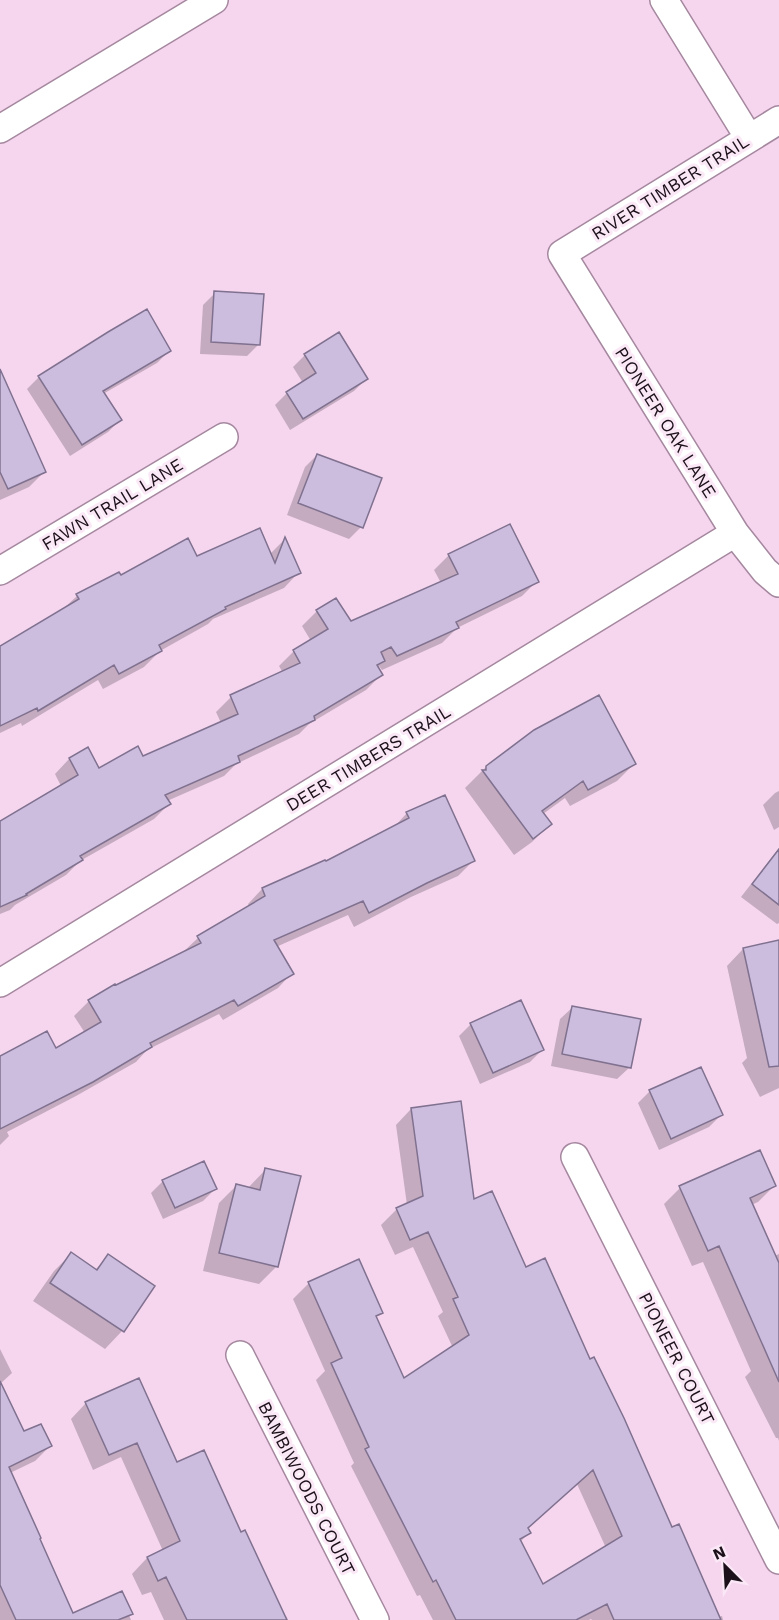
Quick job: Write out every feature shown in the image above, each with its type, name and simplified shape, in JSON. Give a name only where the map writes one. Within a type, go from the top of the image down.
[{"type":"street","points":[[0,129],[214,0]]},
{"type":"street","points":[[664,0],[749,138]]},
{"type":"street","name":"RIVER TIMBER TRAIL","points":[[562,254],[779,120]]},
{"type":"street","name":"PIONEER OAK LANE","points":[[562,254],[735,532],[765,571],[779,583]]},
{"type":"street","name":"FAWN TRAIL LANE","points":[[0,571],[224,437]]},
{"type":"street","name":"DEER TIMBERS TRAIL","points":[[0,982],[735,532]]},
{"type":"street","name":"PIONEER COURT","points":[[575,1156],[779,1560]]},
{"type":"street","name":"BAMBIWOODS COURT","points":[[240,1355],[375,1620]]},
{"type":"building","points":[[214,291],[264,294],[260,345],[211,342]]},
{"type":"building","points":[[147,309],[171,351],[103,391],[122,420],[82,445],[38,376]]},
{"type":"building","points":[[339,332],[368,379],[303,419],[286,392],[316,373],[304,354]]},
{"type":"building","points":[[0,369],[46,472],[8,489],[0,472]]},
{"type":"building","points":[[317,454],[382,478],[363,528],[298,503]]},
{"type":"building","points":[[510,524],[539,582],[456,622],[459,628],[397,656],[391,647],[381,652],[385,661],[377,665],[383,675],[314,716],[315,720],[238,756],[240,762],[165,795],[171,804],[80,856],[83,860],[27,895],[0,907],[0,821],[78,775],[69,758],[88,747],[99,768],[138,746],[143,756],[238,714],[230,695],[300,663],[293,650],[328,629],[316,610],[336,598],[351,621],[458,574],[448,554]]},
{"type":"building","points":[[260,528],[275,563],[285,537],[301,573],[225,607],[226,609],[159,645],[162,651],[119,674],[114,665],[38,711],[37,708],[0,726],[0,646],[79,599],[76,594],[119,572],[121,575],[188,538],[197,556]]},
{"type":"building","points":[[599,695],[636,764],[588,790],[583,781],[542,811],[552,824],[533,839],[482,770],[486,770],[486,766],[534,730]]},
{"type":"building","points":[[445,795],[475,861],[369,913],[363,901],[274,940],[294,974],[238,1006],[234,1000],[150,1043],[152,1047],[93,1082],[0,1129],[0,1056],[47,1031],[56,1048],[101,1022],[88,1000],[115,984],[201,943],[197,936],[265,896],[262,888],[326,861],[409,818],[406,812]]},
{"type":"building","points":[[779,849],[779,905],[752,884]]},
{"type":"building","points":[[779,940],[779,1066],[769,1067],[743,948]]},
{"type":"building","points":[[521,1000],[544,1050],[493,1073],[470,1023]]},
{"type":"building","points":[[572,1006],[641,1019],[631,1068],[562,1054]]},
{"type":"building","points":[[701,1067],[723,1115],[671,1139],[649,1090]]},
{"type":"building","points":[[461,1101],[474,1199],[492,1191],[526,1267],[545,1258],[590,1359],[594,1357],[624,1418],[672,1527],[679,1524],[721,1620],[614,1620],[607,1604],[576,1620],[456,1620],[436,1580],[433,1582],[365,1449],[369,1447],[331,1363],[342,1358],[308,1282],[359,1259],[383,1313],[376,1316],[404,1378],[469,1335],[453,1299],[458,1297],[428,1232],[410,1240],[396,1208],[423,1196],[411,1108]],"holes":[[[593,1470],[622,1536],[543,1584],[520,1539],[531,1533],[528,1528]]]},
{"type":"building","points":[[760,1150],[776,1186],[750,1198],[779,1263],[779,1382],[719,1246],[708,1251],[679,1186]]},
{"type":"building","points":[[204,1161],[217,1189],[175,1208],[162,1180]]},
{"type":"building","points":[[265,1168],[301,1176],[278,1267],[219,1253],[236,1184],[260,1190]]},
{"type":"building","points":[[71,1252],[97,1270],[108,1254],[155,1286],[124,1332],[50,1283]]},
{"type":"building","points":[[139,1378],[177,1462],[204,1450],[241,1532],[245,1530],[287,1620],[187,1620],[166,1577],[158,1581],[147,1557],[180,1541],[137,1443],[109,1455],[85,1402]]},
{"type":"building","points":[[0,1381],[24,1431],[41,1424],[52,1446],[9,1467],[73,1613],[122,1591],[133,1614],[118,1620],[16,1620],[0,1585]]}]
